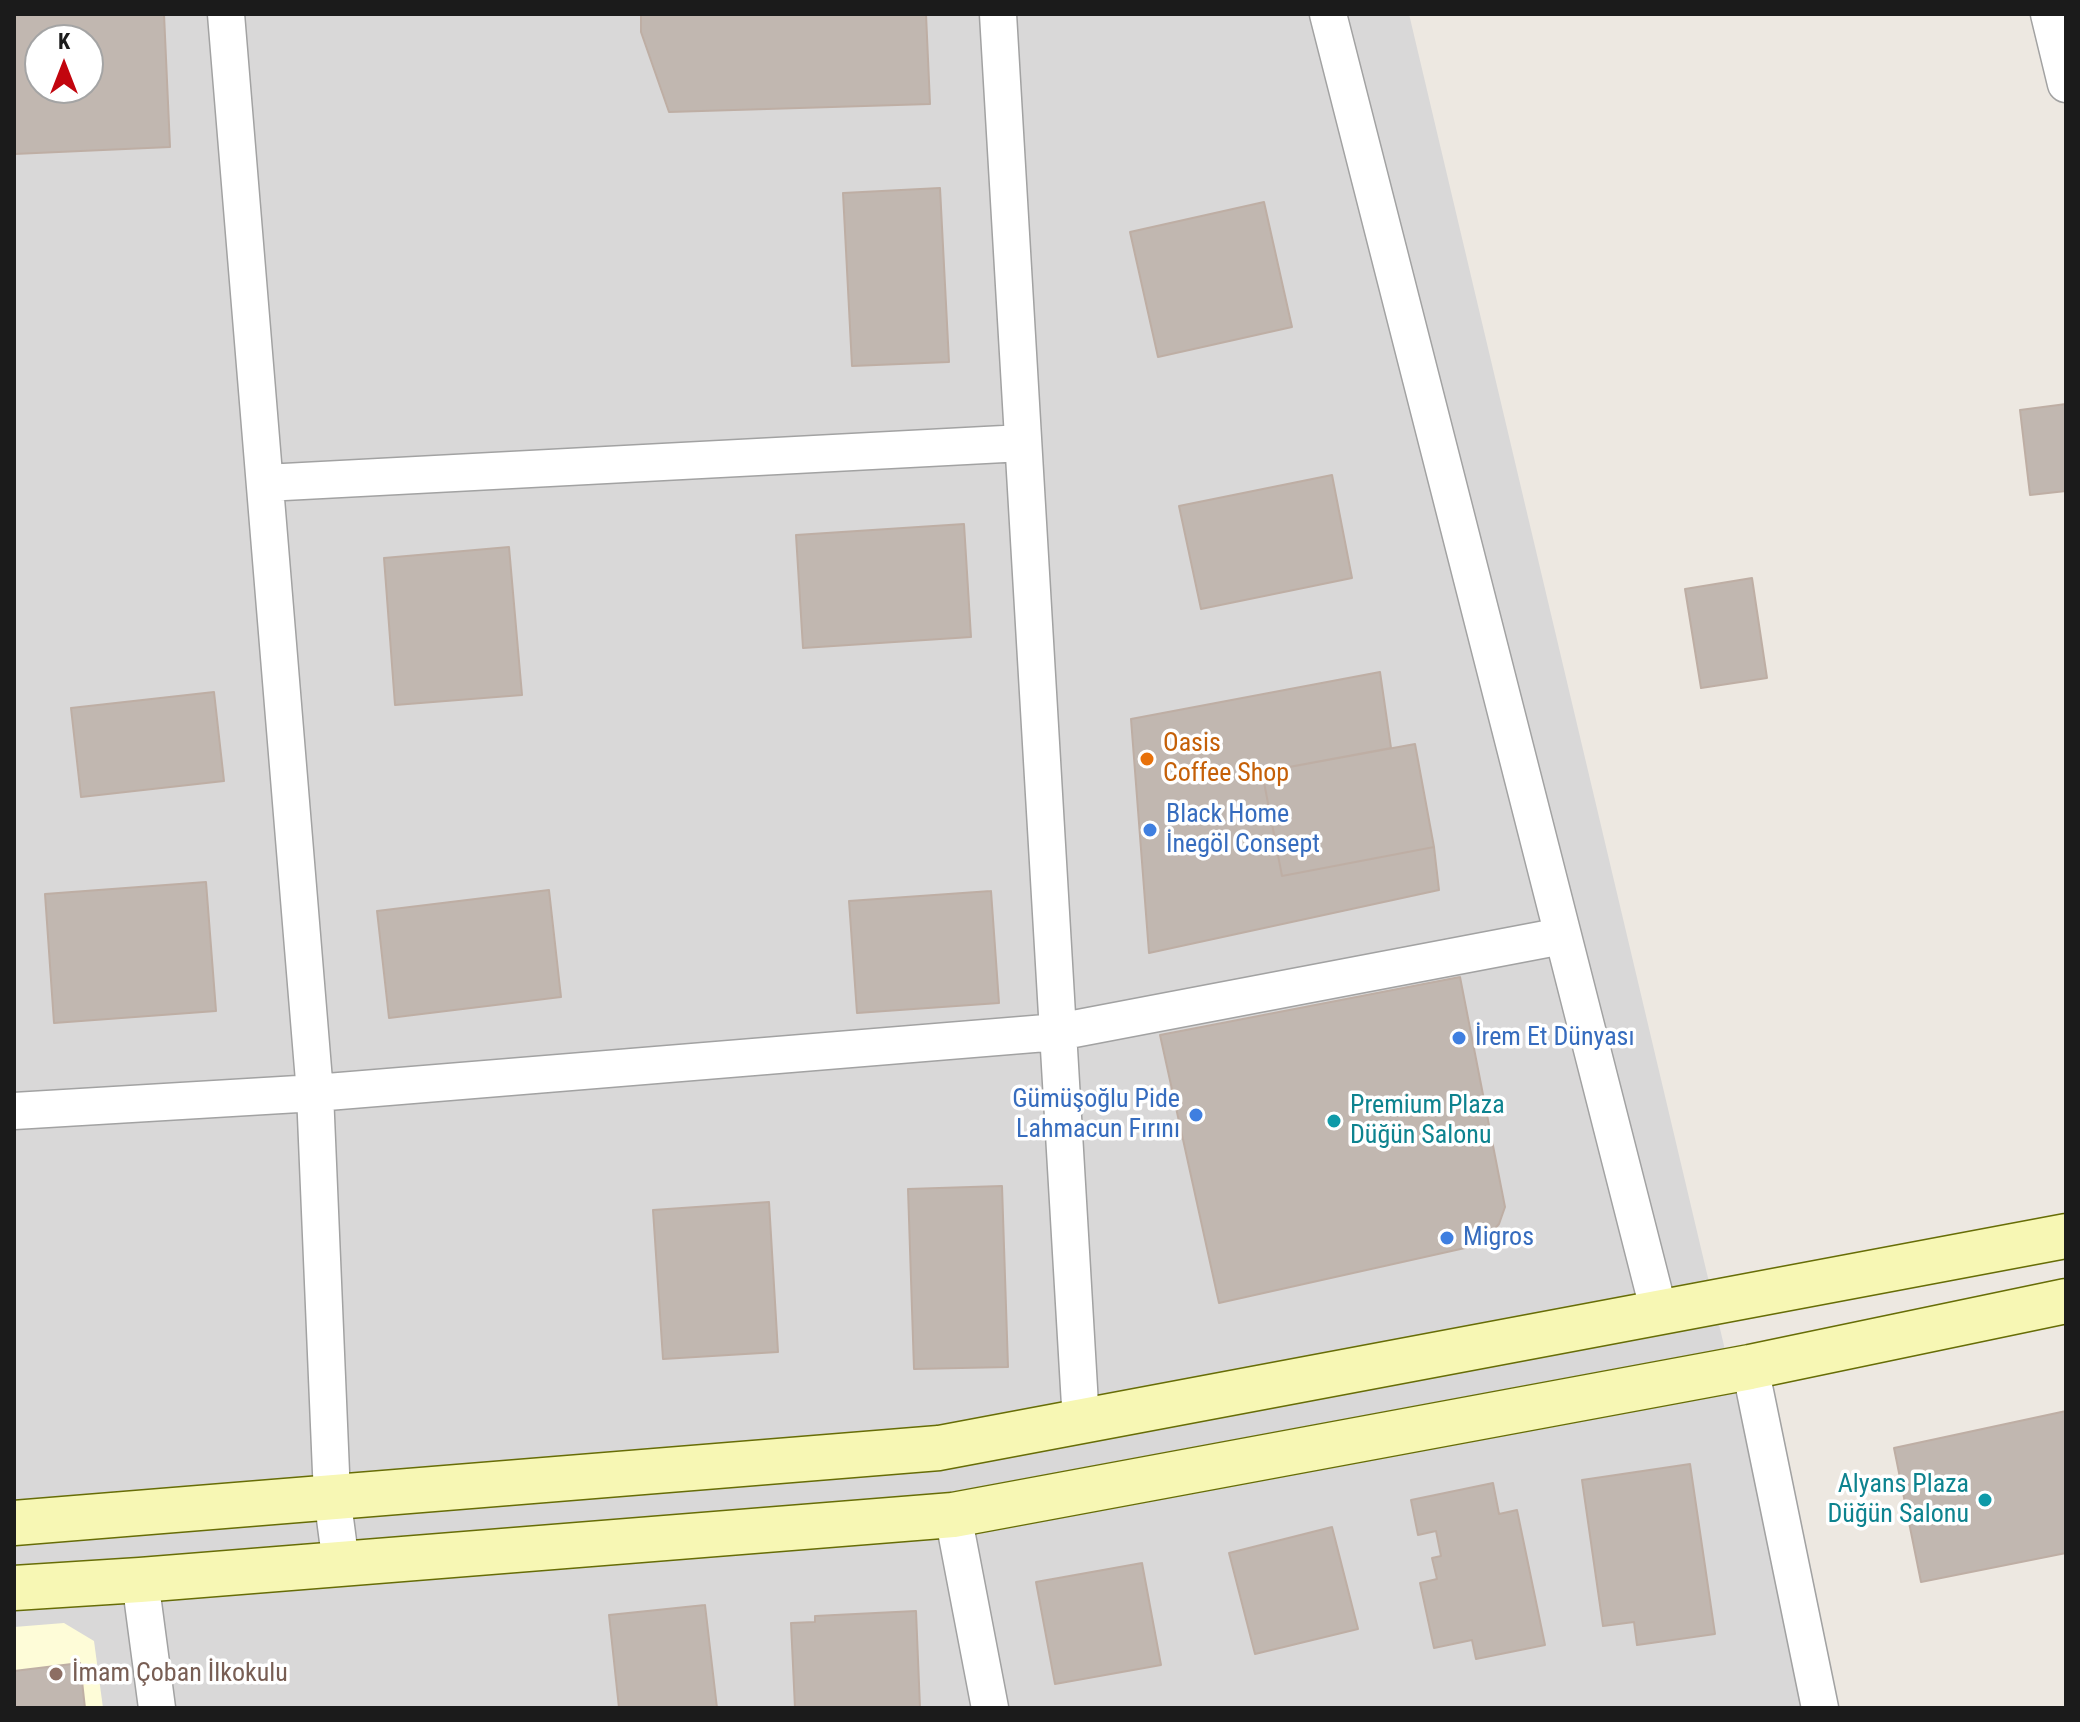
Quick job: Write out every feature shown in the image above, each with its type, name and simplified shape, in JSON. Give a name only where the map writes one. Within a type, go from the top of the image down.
[{"type":"street","points":[[226,14],[315,1093],[332,1496],[341,1564]]},
{"type":"street","points":[[998,14],[1081,1422]]},
{"type":"street","points":[[1328,14],[1659,1312]]},
{"type":"street","points":[[2049,14],[2066,84]]},
{"type":"street","points":[[265,483],[1023,443]]},
{"type":"street","points":[[14,1111],[315,1093],[1058,1032],[1562,936]]},
{"type":"street","points":[[14,1523],[939,1448],[2066,1236]]},
{"type":"street","points":[[14,1588],[953,1515],[1750,1367],[2066,1301]]},
{"type":"street","points":[[1750,1367],[1820,1708]]},
{"type":"street","points":[[953,1515],[990,1708]]},
{"type":"street","points":[[140,1580],[157,1708]]},
{"type":"shaded area","points":[[14,14],[1409,14],[1783,1595],[1822,1708],[14,1708]]},
{"type":"shaded area","name":"İmam Çoban İlkokulu","points":[[64,1623],[94,1641],[103,1708],[14,1708],[14,1627]]},
{"type":"building","points":[[14,14],[164,14],[170,147],[14,154]]},
{"type":"building","points":[[641,14],[926,14],[930,104],[669,112],[641,32]]},
{"type":"building","points":[[940,188],[949,362],[852,366],[843,193]]},
{"type":"building","points":[[1264,202],[1292,327],[1158,357],[1130,232]]},
{"type":"building","points":[[2066,404],[2066,491],[2030,495],[2020,410]]},
{"type":"building","points":[[1332,475],[1352,578],[1201,609],[1179,506]]},
{"type":"building","points":[[964,524],[971,637],[803,648],[796,535]]},
{"type":"building","points":[[509,547],[522,695],[395,705],[384,558]]},
{"type":"building","points":[[1752,578],[1767,678],[1701,688],[1685,589]]},
{"type":"building","points":[[1380,672],[1391,748],[1262,772],[1282,876],[1434,847],[1439,890],[1149,953],[1131,719]]},
{"type":"building","points":[[214,692],[224,781],[81,797],[71,708]]},
{"type":"building","points":[[1415,744],[1434,847],[1282,876],[1262,772]]},
{"type":"building","points":[[206,882],[216,1011],[54,1023],[45,894]]},
{"type":"building","points":[[549,890],[561,997],[389,1018],[377,911]]},
{"type":"building","points":[[991,891],[999,1003],[857,1013],[849,901]]},
{"type":"building","name":"Premium Plaza Düğün Salonu","points":[[1460,977],[1505,1207],[1499,1224],[1485,1240],[1465,1248],[1219,1303],[1160,1035]]},
{"type":"building","points":[[1002,1186],[1008,1367],[914,1369],[908,1189]]},
{"type":"building","points":[[769,1202],[778,1352],[663,1359],[653,1210]]},
{"type":"building","name":"Alyans Plaza Düğün Salonu","points":[[2066,1411],[2066,1553],[1921,1582],[1894,1448]]},
{"type":"building","points":[[1690,1464],[1715,1634],[1637,1645],[1634,1622],[1603,1626],[1582,1480]]},
{"type":"building","points":[[1493,1483],[1499,1514],[1517,1510],[1545,1645],[1476,1659],[1472,1640],[1434,1648],[1420,1583],[1437,1579],[1432,1558],[1441,1556],[1436,1531],[1418,1535],[1411,1500]]},
{"type":"building","points":[[1332,1527],[1358,1629],[1255,1654],[1229,1553]]},
{"type":"building","points":[[1142,1563],[1161,1665],[1055,1684],[1036,1582]]},
{"type":"building","points":[[705,1605],[717,1708],[619,1708],[609,1615]]},
{"type":"building","points":[[916,1611],[920,1708],[795,1708],[791,1623],[815,1622],[815,1616]]},
{"type":"building","points":[[80,1663],[85,1708],[14,1708],[14,1671]]},
{"type":"place","name":"Oasis Coffee Shop","points":[[1147,759]]},
{"type":"place","name":"Black Home İnegöl Consept","points":[[1150,830]]},
{"type":"place","name":"İrem Et Dünyası","points":[[1459,1038]]},
{"type":"place","name":"Gümüşoğlu Pide Lahmacun Fırını","points":[[1196,1115]]},
{"type":"place","name":"Premium Plaza Düğün Salonu","points":[[1334,1121]]},
{"type":"place","name":"Migros","points":[[1447,1238]]},
{"type":"place","name":"Alyans Plaza Düğün Salonu","points":[[1985,1500]]},
{"type":"place","name":"İmam Çoban İlkokulu","points":[[56,1674]]}]
